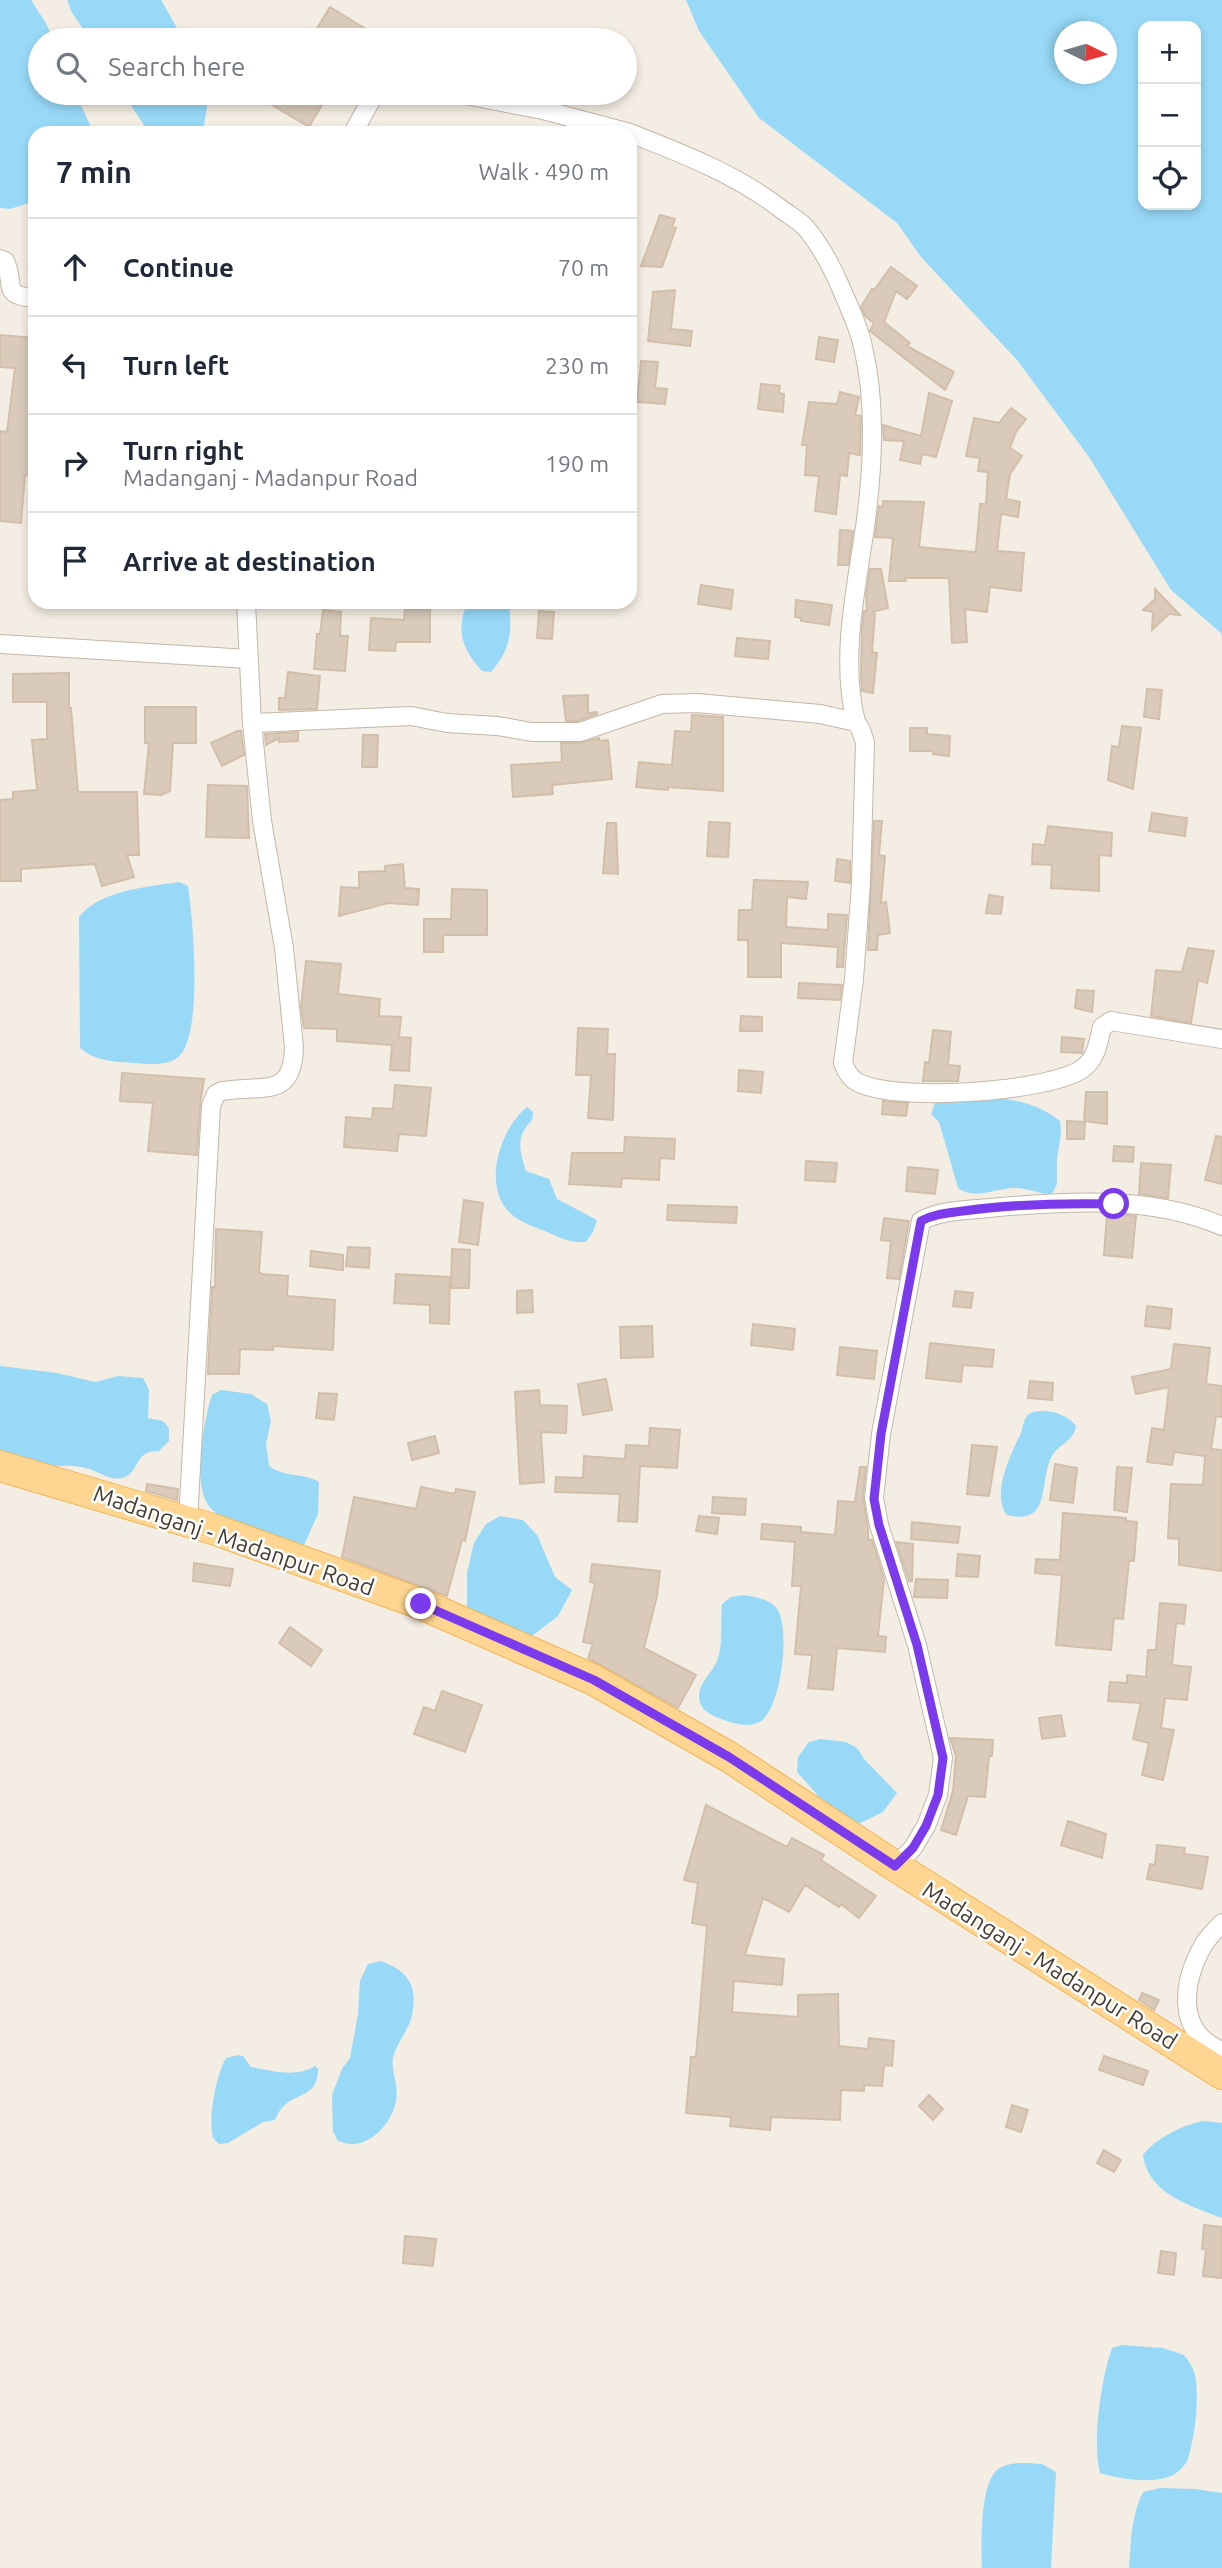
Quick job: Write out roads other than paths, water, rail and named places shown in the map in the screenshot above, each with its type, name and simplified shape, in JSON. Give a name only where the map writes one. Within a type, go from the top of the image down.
[{"type":"main road","name":"Madanganj - Madanpur Road","points":[[0,1466],[188,1521],[421,1604],[594,1680],[729,1757],[1222,2074]]},
{"type":"street","points":[[357,126],[368,105]]},
{"type":"street","points":[[517,105],[604,126]]},
{"type":"street","points":[[637,136],[701,161],[747,185],[806,227],[831,264],[863,347],[872,440],[868,507],[853,612],[850,665],[851,703],[865,743],[861,883],[854,979],[843,1063],[847,1074],[856,1082],[884,1090],[953,1094],[1058,1080],[1079,1071],[1090,1062],[1097,1050],[1102,1027],[1111,1021],[1222,1039]]},
{"type":"street","points":[[0,259],[5,261],[7,266],[6,284],[9,294],[28,298]]},
{"type":"street","points":[[188,1521],[211,1106],[216,1094],[222,1090],[280,1084],[289,1077],[294,1063],[284,948],[262,821],[252,723],[246,609]]},
{"type":"street","points":[[0,644],[249,659]]},
{"type":"street","points":[[252,723],[411,716],[447,723],[497,726],[532,732],[580,732],[662,704],[697,703],[820,714],[856,722]]},
{"type":"street","points":[[895,1866],[913,1848],[926,1826],[938,1795],[943,1758],[917,1645],[879,1525],[874,1499],[881,1434],[921,1221],[931,1216],[976,1209],[1046,1203],[1114,1204],[1195,1214],[1222,1226]]},
{"type":"street","points":[[1222,1923],[1204,1943],[1186,1989],[1190,2024],[1211,2047],[1222,2051]]},
{"type":"water","points":[[0,0],[31,0],[48,28],[28,28],[28,105],[81,105],[91,126],[28,126],[28,203],[10,209],[0,208]]},
{"type":"water","points":[[67,0],[161,0],[177,28],[83,28]]},
{"type":"water","points":[[686,0],[1222,0],[1222,638],[1221,633],[1171,590],[1089,457],[1017,360],[921,257],[897,223],[759,118],[699,31]]},
{"type":"water","points":[[131,105],[207,105],[204,126],[144,126]]},
{"type":"water","points":[[465,609],[509,609],[509,640],[503,656],[491,672],[482,671],[465,647],[461,630]]},
{"type":"water","points":[[179,882],[188,886],[194,949],[194,1004],[185,1046],[173,1061],[162,1063],[120,1062],[92,1056],[80,1048],[79,917],[88,908],[111,895]]},
{"type":"water","points":[[990,1097],[1027,1104],[1060,1121],[1057,1184],[1052,1194],[1018,1188],[971,1193],[958,1188],[939,1122],[931,1114],[935,1103]]},
{"type":"water","points":[[527,1107],[533,1112],[533,1117],[523,1132],[520,1143],[526,1171],[549,1179],[557,1199],[597,1220],[586,1242],[565,1240],[527,1224],[511,1214],[502,1202],[497,1189],[498,1158],[509,1129]]},
{"type":"water","points":[[0,1366],[57,1373],[95,1382],[118,1376],[143,1378],[149,1390],[148,1418],[163,1421],[169,1428],[169,1441],[159,1451],[145,1454],[132,1472],[118,1479],[81,1467],[36,1465],[0,1457]]},
{"type":"water","points":[[221,1390],[251,1394],[267,1404],[271,1421],[266,1444],[269,1466],[319,1482],[318,1514],[304,1545],[293,1548],[247,1530],[221,1517],[207,1503],[201,1480],[201,1449],[212,1395]]},
{"type":"water","points":[[1044,1411],[1066,1417],[1076,1426],[1075,1431],[1052,1456],[1038,1508],[1022,1517],[1007,1515],[1001,1497],[1001,1486],[1007,1464],[1026,1417],[1033,1412]]},
{"type":"water","points":[[500,1516],[523,1520],[537,1535],[555,1577],[572,1590],[558,1616],[532,1636],[519,1641],[482,1626],[467,1606],[467,1573],[474,1543],[486,1524]]},
{"type":"water","points":[[743,1595],[771,1603],[781,1619],[783,1633],[782,1667],[774,1701],[761,1721],[746,1725],[729,1722],[708,1713],[699,1696],[701,1687],[718,1657],[722,1604],[731,1597]]},
{"type":"water","points":[[821,1739],[846,1742],[857,1748],[897,1793],[883,1812],[854,1826],[825,1813],[816,1793],[797,1772],[798,1757],[809,1742]]},
{"type":"water","points":[[380,1961],[399,1970],[410,1982],[414,1998],[413,2008],[409,2024],[393,2058],[397,2096],[391,2116],[369,2140],[348,2144],[338,2141],[333,2131],[332,2095],[342,2069],[350,2058],[358,2014],[360,1981],[368,1964]]},
{"type":"water","points":[[243,2056],[251,2067],[276,2072],[300,2072],[315,2066],[318,2069],[317,2079],[310,2090],[286,2104],[275,2120],[263,2122],[228,2143],[219,2144],[213,2138],[212,2130],[216,2086],[226,2058]]},
{"type":"water","points":[[1204,2121],[1222,2123],[1222,2218],[1185,2203],[1162,2189],[1153,2180],[1143,2155],[1170,2133]]},
{"type":"water","points":[[1122,2345],[1163,2348],[1184,2355],[1193,2369],[1197,2402],[1190,2452],[1186,2463],[1171,2476],[1145,2480],[1100,2473],[1097,2428],[1101,2393],[1112,2348]]},
{"type":"water","points":[[1042,2464],[1056,2472],[1051,2568],[982,2568],[984,2503],[991,2479],[1003,2466]]},
{"type":"water","points":[[1160,2488],[1222,2493],[1222,2568],[1129,2568],[1132,2529],[1139,2501],[1143,2492]]}]
